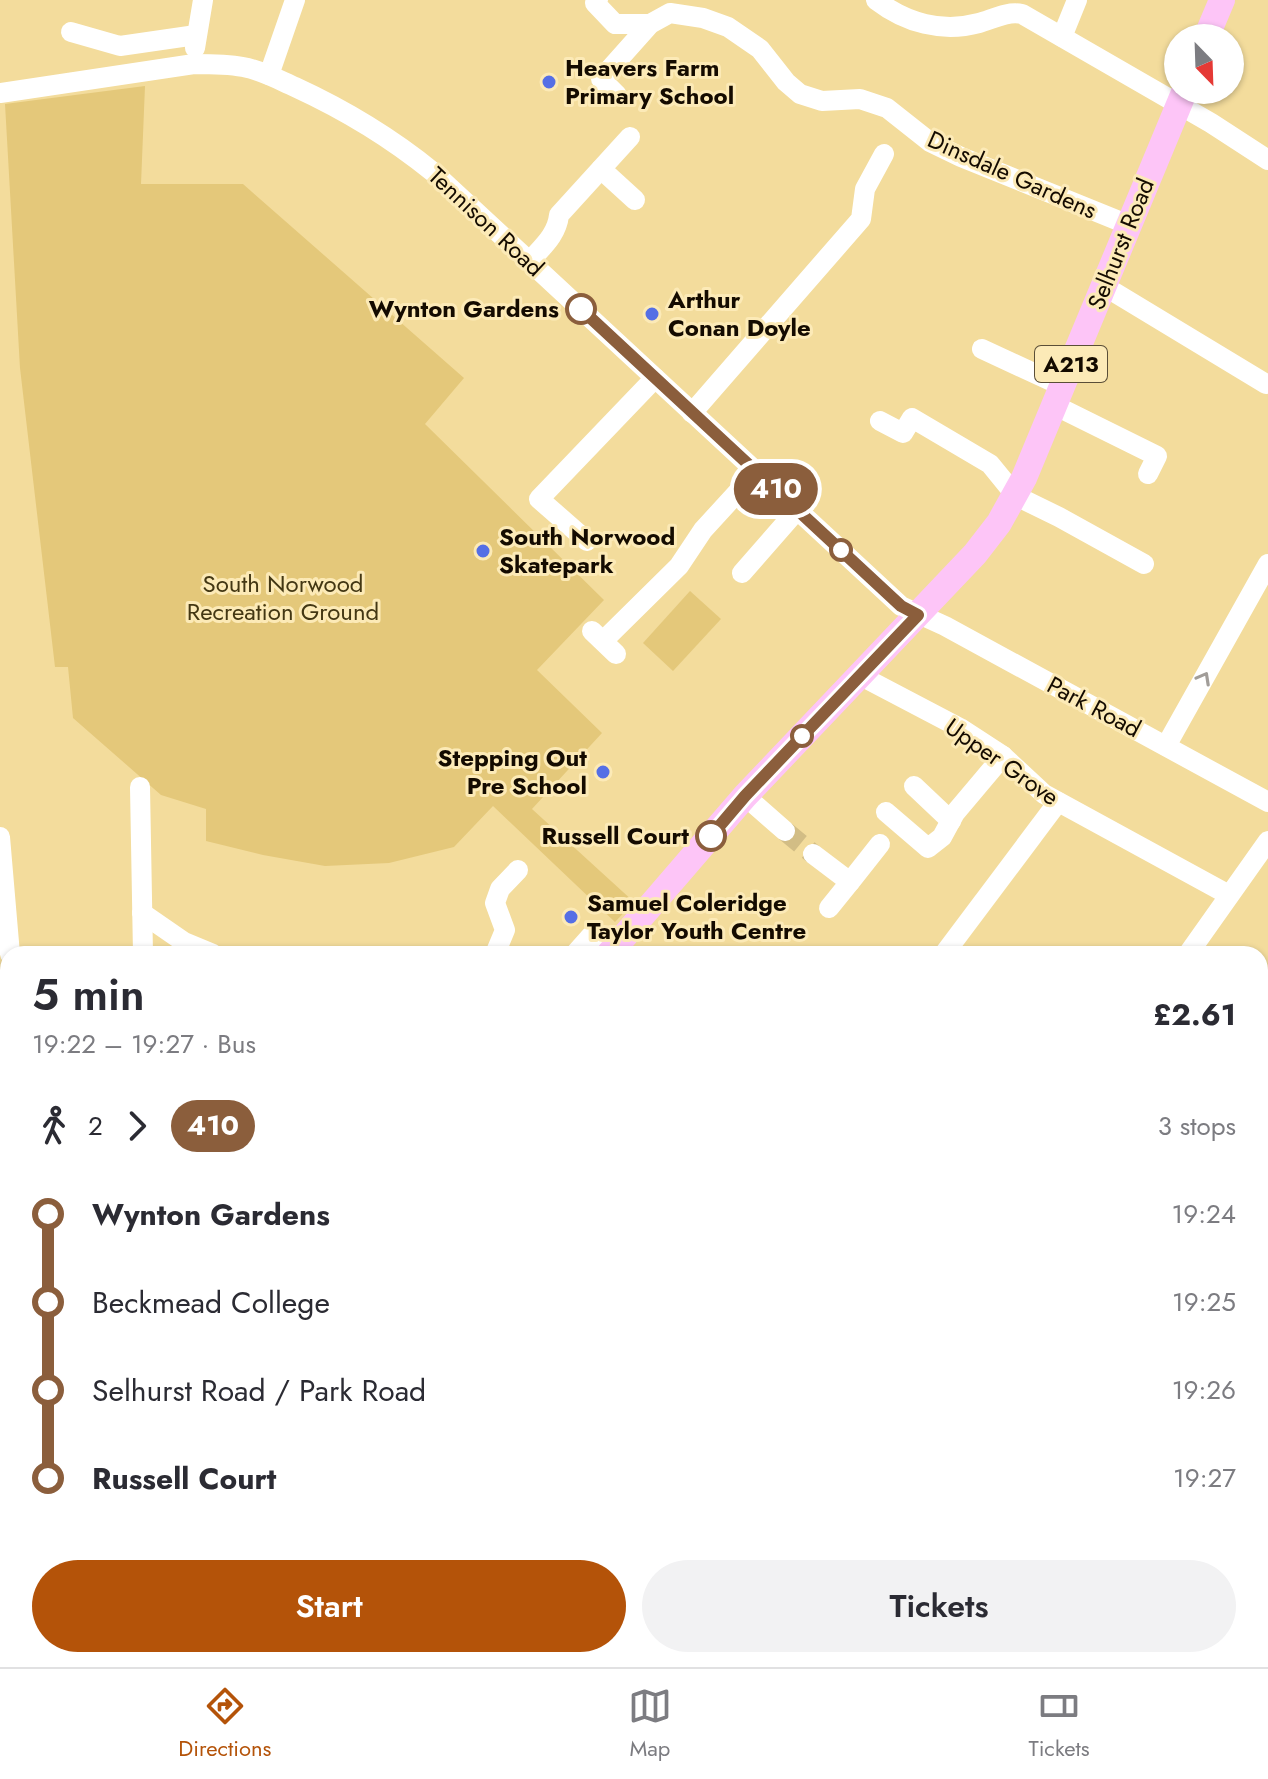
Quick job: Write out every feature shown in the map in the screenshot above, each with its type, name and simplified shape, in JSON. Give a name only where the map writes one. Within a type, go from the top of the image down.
[{"type":"main road","points":[[1212,24],[1222,0]]},
{"type":"main road","name":"Selhurst Road","points":[[615,946],[745,796],[975,554],[1016,496],[1179,104]]},
{"type":"street","points":[[194,64],[203,0]]},
{"type":"street","points":[[269,75],[295,0]]},
{"type":"street","name":"Dinsdale Gardens","points":[[598,0],[595,3],[615,24],[650,24],[670,13],[703,18],[728,27],[760,49],[786,82],[800,94],[822,101],[860,99],[887,108],[930,142],[961,157],[1129,225]]},
{"type":"street","points":[[876,0],[909,19],[933,26],[971,25],[1019,7],[1062,37],[1164,89]]},
{"type":"street","points":[[1062,37],[1077,0]]},
{"type":"street","points":[[617,95],[601,79],[650,24]]},
{"type":"street","points":[[71,32],[120,46],[196,35]]},
{"type":"street","name":"Tennison Road","points":[[0,93],[194,64],[246,67],[330,103],[392,139],[433,172],[901,606],[918,615]]},
{"type":"street","points":[[1189,104],[1268,160]]},
{"type":"street","points":[[530,261],[552,236],[559,215],[630,137]]},
{"type":"street","points":[[692,413],[861,219],[865,189],[874,160]]},
{"type":"street","points":[[601,169],[635,200]]},
{"type":"street","points":[[1104,286],[1266,384]]},
{"type":"street","points":[[982,349],[1157,456],[1148,474]]},
{"type":"street","points":[[587,541],[539,499],[655,378]]},
{"type":"street","points":[[880,421],[903,433],[912,418],[990,464],[1016,496],[1144,564]]},
{"type":"street","points":[[604,642],[679,566],[703,530],[757,471]]},
{"type":"street","points":[[742,573],[798,509]]},
{"type":"street","points":[[1166,746],[1268,564]]},
{"type":"street","name":"Park Road","points":[[918,615],[945,626],[1268,802]]},
{"type":"street","name":"Upper Grove","points":[[859,675],[960,728],[1003,756],[1036,788],[1058,802],[1229,895]]},
{"type":"street","points":[[886,812],[928,848],[942,837],[951,821],[1003,756]]},
{"type":"street","points":[[914,786],[951,821]]},
{"type":"street","points":[[140,787],[143,946]]},
{"type":"street","points":[[745,796],[785,831]]},
{"type":"street","points":[[950,946],[1058,802]]},
{"type":"street","points":[[0,837],[9,946]]},
{"type":"street","points":[[1194,946],[1268,841]]},
{"type":"street","points":[[829,908],[880,844]]},
{"type":"street","points":[[813,854],[850,882]]},
{"type":"street","points":[[498,946],[505,930],[495,903],[500,889],[518,870]]},
{"type":"street","points":[[142,913],[194,946]]},
{"type":"street","points":[[582,946],[591,936],[602,946]]},
{"type":"green space","name":"South Norwood Recreation Ground","points":[[145,86],[141,184],[243,184],[464,378],[425,424],[604,600],[537,670],[602,733],[532,809],[634,902],[615,922],[493,806],[454,847],[389,863],[325,866],[206,841],[206,809],[161,795],[73,718],[68,667],[55,667],[20,368],[5,104]]},
{"type":"green space","points":[[690,591],[721,619],[673,671],[643,643]]},
{"type":"tunnel","points":[[785,831],[813,854]]},
{"type":"bus line","name":"410","points":[[581,309],[901,606],[918,615],[745,796],[711,836]]},
{"type":"place","name":"Heavers Farm Primary School","points":[[549,82]]},
{"type":"place","name":"Wynton Gardens","points":[[581,309]]},
{"type":"place","name":"Arthur Conan Doyle","points":[[652,314]]},
{"type":"place","name":"South Norwood Skatepark","points":[[483,551]]},
{"type":"place","name":"Stepping Out Pre School","points":[[603,772]]},
{"type":"place","name":"Russell Court","points":[[711,836]]},
{"type":"place","name":"Samuel Coleridge Taylor Youth Centre","points":[[571,917]]}]
